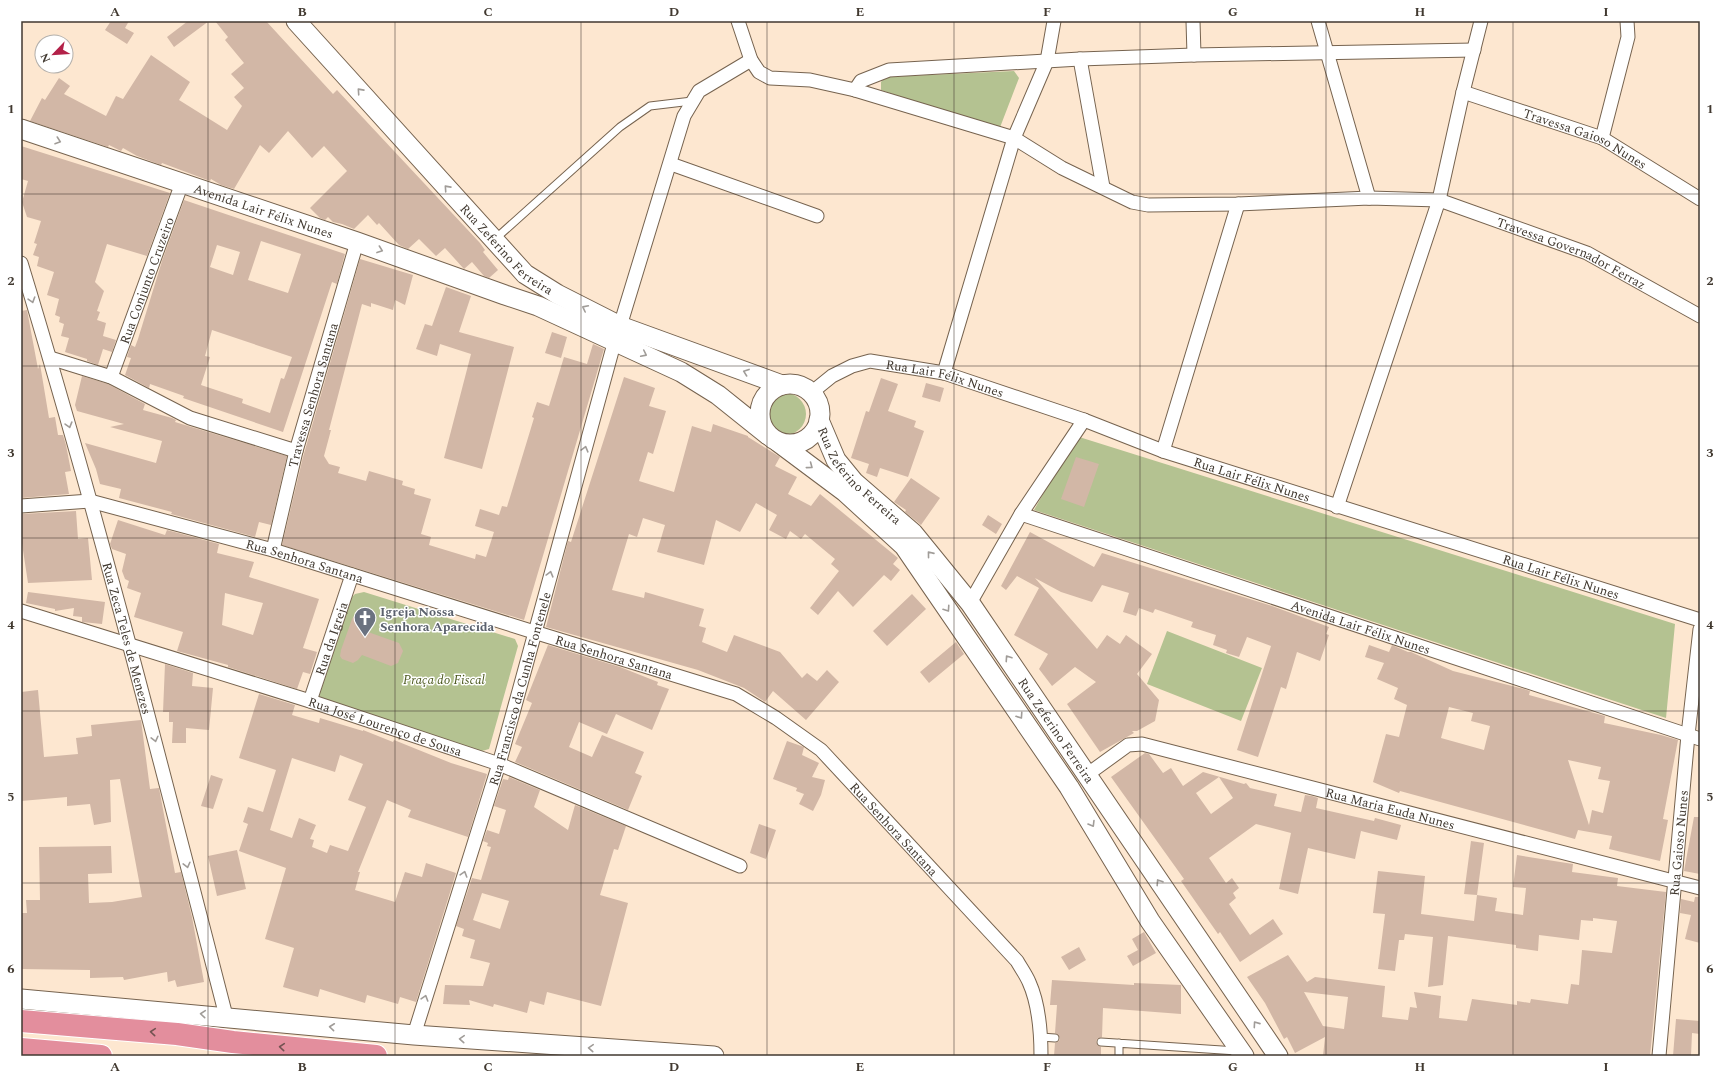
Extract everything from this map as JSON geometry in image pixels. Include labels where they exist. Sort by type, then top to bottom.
[{"type":"highway","points":[[21,1021],[177,1034],[233,1042],[376,1056]]},
{"type":"highway","points":[[21,1049],[101,1056]]},
{"type":"main road","name":"Rua Zeferino Ferreira","points":[[296,21],[525,274],[718,395],[845,492],[904,546],[1069,787],[1150,921],[1242,1054]]},
{"type":"main road","name":"Avenida Lair Félix Nunes","points":[[21,129],[357,242],[505,295]]},
{"type":"main road","points":[[505,295],[515,290],[521,284],[525,274]]},
{"type":"main road","name":"Rua Zeferino Ferreira","points":[[505,295],[617,333],[782,385]]},
{"type":"main road","points":[[794,384],[803,387],[811,393],[817,401],[820,411],[819,420],[811,436],[804,441],[796,444],[773,438],[762,426],[760,416],[761,406],[765,396],[773,389],[782,385],[794,384]]},
{"type":"main road","name":"Rua Zeferino Ferreira","points":[[819,420],[836,460],[854,482],[913,533],[970,603],[1088,774],[1173,904],[1278,1056]]},
{"type":"main road","points":[[1150,921],[1173,904]]},
{"type":"main road","points":[[21,998],[226,1016],[414,1035],[714,1056]]},
{"type":"street","points":[[738,21],[751,60]]},
{"type":"street","points":[[944,373],[1014,138],[1047,61],[1054,21]]},
{"type":"street","points":[[1193,21],[1194,55]]},
{"type":"street","points":[[1318,21],[1369,198]]},
{"type":"street","points":[[1337,507],[1439,200],[1462,92],[1481,21]]},
{"type":"street","points":[[1602,138],[1628,38],[1627,21]]},
{"type":"street","points":[[856,90],[861,81],[889,70],[1080,59],[1194,55],[1474,50]]},
{"type":"street","points":[[1080,59],[1103,187]]},
{"type":"street","name":"Travessa Governador Ferraz","points":[[751,60],[758,72],[770,78],[810,80],[856,90],[1014,138],[1062,168],[1132,202],[1148,205],[1238,204],[1369,198],[1439,200],[1587,253],[1700,316]]},
{"type":"street","name":"Rua Francisco da Cunha Fontenele","points":[[414,1035],[499,764],[617,333],[671,164],[684,116],[699,91],[751,60]]},
{"type":"street","name":"Travessa Gaioso Nunes","points":[[1462,92],[1602,138],[1700,199]]},
{"type":"street","points":[[671,164],[817,216]]},
{"type":"street","name":"Rua Conjunto Cruzeiro","points":[[111,377],[182,183]]},
{"type":"street","points":[[1163,451],[1238,204]]},
{"type":"street","name":"Travessa Senhora Santana","points":[[273,550],[296,451],[357,242]]},
{"type":"street","name":"Rua Zeca Teles de Menezes","points":[[21,263],[50,358],[131,647],[226,1016]]},
{"type":"street","points":[[50,358],[111,377],[190,418],[296,451]]},
{"type":"street","name":"Rua Lair Félix Nunes","points":[[811,393],[832,376],[852,366],[870,361],[944,373],[1084,420],[1163,451],[1700,620]]},
{"type":"street","points":[[970,603],[1022,514],[1084,420]]},
{"type":"street","name":"Rua Senhora Santana","points":[[21,506],[90,501],[273,550],[736,694],[776,718],[820,750],[1017,961],[1029,982],[1034,998],[1041,1037],[1041,1056]]},
{"type":"street","name":"Avenida Lair Félix Nunes","points":[[1022,514],[1694,737]]},
{"type":"street","name":"Rua da Igreja","points":[[310,701],[352,575]]},
{"type":"street","name":"Rua José Lourenço de Sousa","points":[[21,611],[131,647],[310,701],[499,764],[740,866]]},
{"type":"street","name":"Rua Gaioso Nunes","points":[[1659,1056],[1675,882],[1694,737],[1700,629]]},
{"type":"street","name":"Rua Maria Euda Nunes","points":[[1088,774],[1128,745],[1142,744],[1700,888]]},
{"type":"lane","points":[[494,240],[620,126],[650,106],[692,101]]},
{"type":"lane","points":[[1041,1037],[1055,1038]]},
{"type":"lane","points":[[1101,1042],[1242,1054]]},
{"type":"lane","points":[[1119,1043],[1119,1056]]},
{"type":"green space","points":[[1014,71],[1019,78],[999,130],[881,90],[881,82],[885,77]]},
{"type":"green space","points":[[785,393],[800,399],[806,414],[800,429],[785,435],[770,429],[764,414],[770,399]]},
{"type":"green space","points":[[1076,436],[1675,624],[1666,718],[1034,510]]},
{"type":"green space","name":"Praça do Fiscal","points":[[364,592],[515,639],[518,646],[489,749],[482,751],[471,751],[318,698],[349,600],[355,594]]},
{"type":"green space","points":[[1167,631],[1262,668],[1241,721],[1147,684]]},
{"type":"building","points":[[111,21],[129,21],[125,28],[134,33],[127,44],[105,30]]},
{"type":"building","points":[[188,21],[209,21],[174,47],[167,37]]},
{"type":"building","points":[[215,21],[266,21],[333,94],[337,90],[480,243],[485,250],[483,252],[498,270],[489,278],[484,276],[472,262],[464,269],[445,248],[436,256],[419,239],[408,249],[399,245],[379,223],[377,225],[368,215],[354,229],[333,222],[328,217],[325,220],[320,218],[310,208],[347,171],[324,146],[312,158],[288,131],[269,153],[260,145],[234,189],[221,185],[211,179],[210,181],[162,163],[161,165],[137,156],[123,148],[121,151],[109,145],[108,147],[30,121],[42,98],[45,100],[59,78],[70,86],[64,94],[106,116],[116,96],[123,99],[151,55],[190,82],[179,100],[227,130],[242,106],[234,97],[244,88],[231,74],[244,63],[225,40],[228,37]]},
{"type":"building","points":[[21,146],[170,193],[147,256],[107,244],[95,282],[104,291],[97,311],[100,312],[97,320],[106,323],[103,336],[116,340],[112,352],[103,349],[98,365],[87,361],[87,359],[65,352],[69,338],[61,336],[64,324],[59,322],[60,317],[55,315],[59,299],[47,295],[54,272],[37,266],[39,257],[33,255],[37,244],[34,243],[41,221],[27,217],[22,202],[28,181],[21,179]]},
{"type":"building","points":[[184,200],[345,254],[337,284],[332,282],[283,432],[183,398],[184,396],[150,384],[149,388],[125,375],[131,358],[127,357],[131,345],[135,347],[138,339],[162,261]],"holes":[[[261,241],[301,254],[288,293],[248,280]],[[217,245],[240,252],[233,275],[210,267]],[[212,330],[292,357],[284,379],[281,378],[270,413],[242,403],[243,399],[201,385],[210,357],[205,356]]]},
{"type":"building","points":[[360,259],[413,275],[405,305],[395,300],[393,310],[371,303],[371,307],[362,304],[329,430],[331,430],[324,456],[329,464],[340,467],[338,473],[366,481],[369,471],[403,481],[402,485],[415,489],[414,494],[431,499],[421,534],[431,537],[429,545],[475,559],[476,554],[486,557],[494,532],[475,526],[480,509],[499,515],[502,506],[507,507],[534,418],[532,417],[537,402],[549,406],[564,357],[587,364],[593,344],[604,349],[524,620],[282,545],[303,457]]},
{"type":"building","points":[[446,287],[471,296],[459,332],[514,347],[482,469],[444,458],[471,354],[440,344],[437,356],[416,349],[425,324],[432,326]]},
{"type":"building","points":[[27,310],[38,369],[40,364],[49,418],[55,417],[58,435],[63,435],[66,445],[71,471],[65,472],[69,494],[21,498],[21,311]]},
{"type":"building","points":[[552,332],[567,337],[561,358],[545,353]]},
{"type":"building","points":[[82,376],[108,384],[145,404],[143,410],[172,418],[176,420],[175,422],[287,456],[271,525],[259,522],[255,537],[119,498],[121,489],[100,484],[96,469],[85,443],[156,463],[162,441],[110,427],[124,424],[77,411],[75,405]]},
{"type":"building","points":[[624,377],[655,388],[649,406],[666,411],[653,454],[648,452],[639,481],[674,492],[692,426],[711,432],[713,424],[748,436],[780,457],[775,466],[797,477],[788,494],[811,506],[820,494],[898,558],[893,564],[900,570],[891,581],[884,575],[853,607],[838,591],[818,615],[810,608],[839,571],[831,564],[835,559],[805,534],[801,539],[790,531],[786,539],[769,530],[777,515],[756,503],[740,532],[716,520],[704,565],[657,552],[665,525],[643,518],[637,537],[629,534],[612,590],[644,598],[645,592],[704,609],[699,626],[706,628],[702,642],[727,652],[734,635],[780,652],[802,678],[807,673],[817,681],[827,670],[839,682],[806,720],[773,691],[765,702],[744,688],[698,670],[546,627],[568,541],[571,542]]},
{"type":"building","points":[[881,378],[898,384],[888,411],[916,421],[914,427],[924,431],[908,477],[880,468],[877,477],[866,473],[869,464],[851,458],[866,411],[869,412]]},
{"type":"building","points":[[926,383],[944,388],[940,402],[922,397]]},
{"type":"building","points":[[1076,457],[1099,464],[1084,507],[1061,499]]},
{"type":"building","points":[[911,478],[940,498],[921,525],[905,512],[906,510],[894,502]]},
{"type":"building","points":[[76,511],[78,539],[88,538],[92,580],[28,583],[21,537],[21,514]]},
{"type":"building","points":[[988,515],[1002,524],[996,534],[982,525]]},
{"type":"building","points":[[118,520],[165,535],[167,530],[219,544],[217,553],[254,562],[249,577],[319,599],[303,648],[317,652],[310,674],[303,672],[297,689],[228,667],[228,665],[177,651],[183,632],[134,617],[141,593],[127,588],[129,581],[125,579],[122,571],[126,554],[112,549],[110,544]],"holes":[[[225,593],[263,603],[253,635],[222,625]]]},
{"type":"building","points":[[1030,532],[1094,567],[1102,553],[1269,605],[1329,627],[1326,634],[1329,635],[1320,661],[1297,652],[1286,689],[1281,687],[1258,757],[1237,750],[1271,646],[1247,637],[1239,657],[1226,653],[1227,650],[1213,645],[1216,635],[1191,627],[1193,622],[1155,609],[1153,613],[1139,608],[1136,616],[1123,612],[1129,593],[1102,585],[1092,602],[1061,592],[1035,578],[1097,649],[1107,635],[1120,644],[1126,635],[1152,654],[1137,674],[1159,700],[1155,721],[1137,731],[1132,731],[1134,733],[1100,752],[1067,704],[1096,682],[1075,667],[1052,686],[1039,669],[1048,654],[1014,635],[1039,588],[1017,576],[1006,590],[1001,586]]},
{"type":"building","points":[[28,592],[105,602],[102,624],[82,622],[82,617],[73,616],[74,608],[55,611],[55,609],[26,603]]},
{"type":"building","points":[[912,594],[926,609],[887,646],[873,631]]},
{"type":"building","name":"Igreja Nossa Senhora Aparecida","points":[[360,614],[369,619],[371,623],[368,632],[399,643],[403,651],[398,663],[391,666],[362,655],[353,663],[342,659],[340,656],[341,650],[352,619],[355,615]]},
{"type":"building","points":[[956,642],[964,654],[929,683],[920,672]]},
{"type":"building","points":[[548,645],[620,667],[658,682],[657,685],[669,689],[652,730],[616,714],[607,734],[579,722],[569,747],[592,757],[602,735],[644,752],[635,773],[642,776],[628,810],[515,762],[522,747],[515,744],[532,703],[526,700]]},
{"type":"building","points":[[1369,645],[1389,652],[1392,645],[1453,671],[1524,689],[1530,691],[1529,695],[1605,716],[1604,723],[1678,740],[1663,819],[1668,820],[1660,861],[1609,849],[1612,836],[1578,830],[1575,839],[1400,791],[1399,793],[1373,782],[1386,734],[1399,737],[1407,705],[1394,699],[1398,688],[1377,679],[1384,663],[1365,657]],"holes":[[[1449,707],[1473,713],[1471,721],[1490,726],[1484,750],[1441,738]],[[1568,760],[1601,767],[1598,779],[1610,781],[1603,813],[1592,810],[1589,825]]]},
{"type":"building","points":[[165,664],[193,673],[192,686],[213,688],[209,730],[186,728],[186,743],[172,743],[173,722],[169,722],[169,712],[163,712]]},
{"type":"building","points":[[38,690],[44,757],[78,754],[76,738],[92,736],[91,725],[141,720],[150,789],[159,788],[175,873],[181,872],[192,917],[204,982],[177,987],[175,980],[168,982],[167,972],[124,980],[123,977],[90,978],[90,970],[21,969],[21,913],[27,913],[26,900],[40,900],[39,847],[111,846],[112,873],[88,874],[89,903],[112,902],[142,897],[120,779],[110,780],[111,822],[94,825],[90,804],[67,806],[67,797],[21,801],[21,692]]},
{"type":"building","points":[[259,694],[295,705],[292,715],[319,723],[320,718],[363,730],[393,742],[394,740],[451,763],[487,774],[468,837],[408,817],[411,810],[387,800],[358,872],[360,872],[355,890],[395,902],[405,872],[422,877],[426,863],[456,873],[416,1002],[400,997],[398,1004],[367,995],[365,1003],[320,989],[318,997],[283,987],[294,948],[265,939],[286,868],[239,851],[248,824],[243,822],[248,807],[263,812],[276,770],[239,758]],"holes":[[[340,755],[363,764],[348,800],[366,807],[348,851],[330,845],[327,853],[312,847],[314,840],[310,839],[316,825],[299,818],[292,838],[270,830],[292,758],[335,772]]]},
{"type":"building","points":[[787,741],[804,747],[802,755],[819,763],[812,777],[825,780],[821,795],[813,811],[799,804],[804,794],[796,791],[797,788],[773,779]]},
{"type":"building","points":[[1145,753],[1149,754],[1163,773],[1171,768],[1183,786],[1203,772],[1244,784],[1246,783],[1250,788],[1277,794],[1274,806],[1301,812],[1305,795],[1312,796],[1318,798],[1316,808],[1374,821],[1375,818],[1401,825],[1397,840],[1361,831],[1355,859],[1308,848],[1298,894],[1279,889],[1291,833],[1256,824],[1209,858],[1226,883],[1232,878],[1239,888],[1233,893],[1236,898],[1229,904],[1250,935],[1273,919],[1283,934],[1240,962],[1220,932],[1218,934],[1181,881],[1184,879],[1111,777]],"holes":[[[1219,777],[1233,798],[1211,814],[1196,793]]]},
{"type":"building","points":[[211,775],[223,779],[213,809],[201,806]]},
{"type":"building","points":[[509,777],[540,790],[534,807],[568,830],[575,805],[626,826],[618,850],[614,849],[600,895],[628,903],[601,1006],[547,992],[544,1005],[530,1001],[527,1013],[494,1004],[493,1007],[469,1000],[470,1005],[443,1004],[445,985],[483,986],[490,963],[470,958],[475,940],[462,936],[464,929],[456,926],[472,878],[481,880],[491,847],[487,846],[488,843],[483,841],[487,830],[499,834],[506,810],[494,806],[503,779],[508,780]],"holes":[[[482,893],[509,901],[500,929],[473,920]]]},
{"type":"building","points":[[1694,817],[1700,817],[1700,874],[1684,871]]},
{"type":"building","points":[[759,824],[776,830],[766,859],[750,853]]},
{"type":"building","points":[[1471,841],[1484,843],[1477,895],[1464,894]]},
{"type":"building","points":[[237,850],[246,889],[217,896],[208,856]]},
{"type":"building","points":[[1517,855],[1573,864],[1572,872],[1618,878],[1617,886],[1666,892],[1650,1056],[1323,1056],[1325,1037],[1295,1053],[1287,1037],[1284,1039],[1265,1003],[1247,977],[1288,955],[1307,982],[1315,977],[1385,986],[1382,1017],[1408,1020],[1410,1007],[1417,1008],[1414,992],[1441,996],[1439,1018],[1467,1021],[1472,999],[1517,1005],[1517,1001],[1530,1003],[1531,999],[1568,1004],[1571,984],[1579,985],[1582,950],[1612,953],[1617,921],[1593,918],[1593,921],[1581,920],[1579,940],[1539,935],[1538,951],[1516,948],[1516,945],[1448,936],[1443,985],[1428,987],[1433,937],[1405,934],[1404,940],[1399,940],[1395,971],[1378,969],[1385,914],[1373,913],[1378,871],[1425,876],[1421,914],[1474,921],[1477,895],[1497,898],[1495,911],[1523,915],[1526,888],[1513,887]],"holes":[[[1304,992],[1348,997],[1344,1029],[1323,1026]]]},
{"type":"building","points":[[1695,897],[1700,897],[1700,943],[1685,939],[1691,915],[1680,913],[1681,899],[1694,902]]},
{"type":"building","points":[[1144,932],[1156,953],[1133,966],[1127,956],[1138,950],[1132,939]]},
{"type":"building","points":[[1079,947],[1086,960],[1069,970],[1061,957]]},
{"type":"building","points":[[1052,980],[1134,985],[1134,983],[1181,985],[1181,1014],[1103,1008],[1102,1037],[1097,1039],[1096,1042],[1101,1047],[1101,1056],[1054,1056],[1055,1043],[1059,1041],[1060,1038],[1055,1033],[1057,1005],[1050,1005]]},
{"type":"building","points":[[1676,1019],[1700,1021],[1700,1034],[1692,1033],[1691,1056],[1673,1056]]},
{"type":"place","name":"Igreja Nossa Senhora Aparecida","points":[[365,638]]}]
